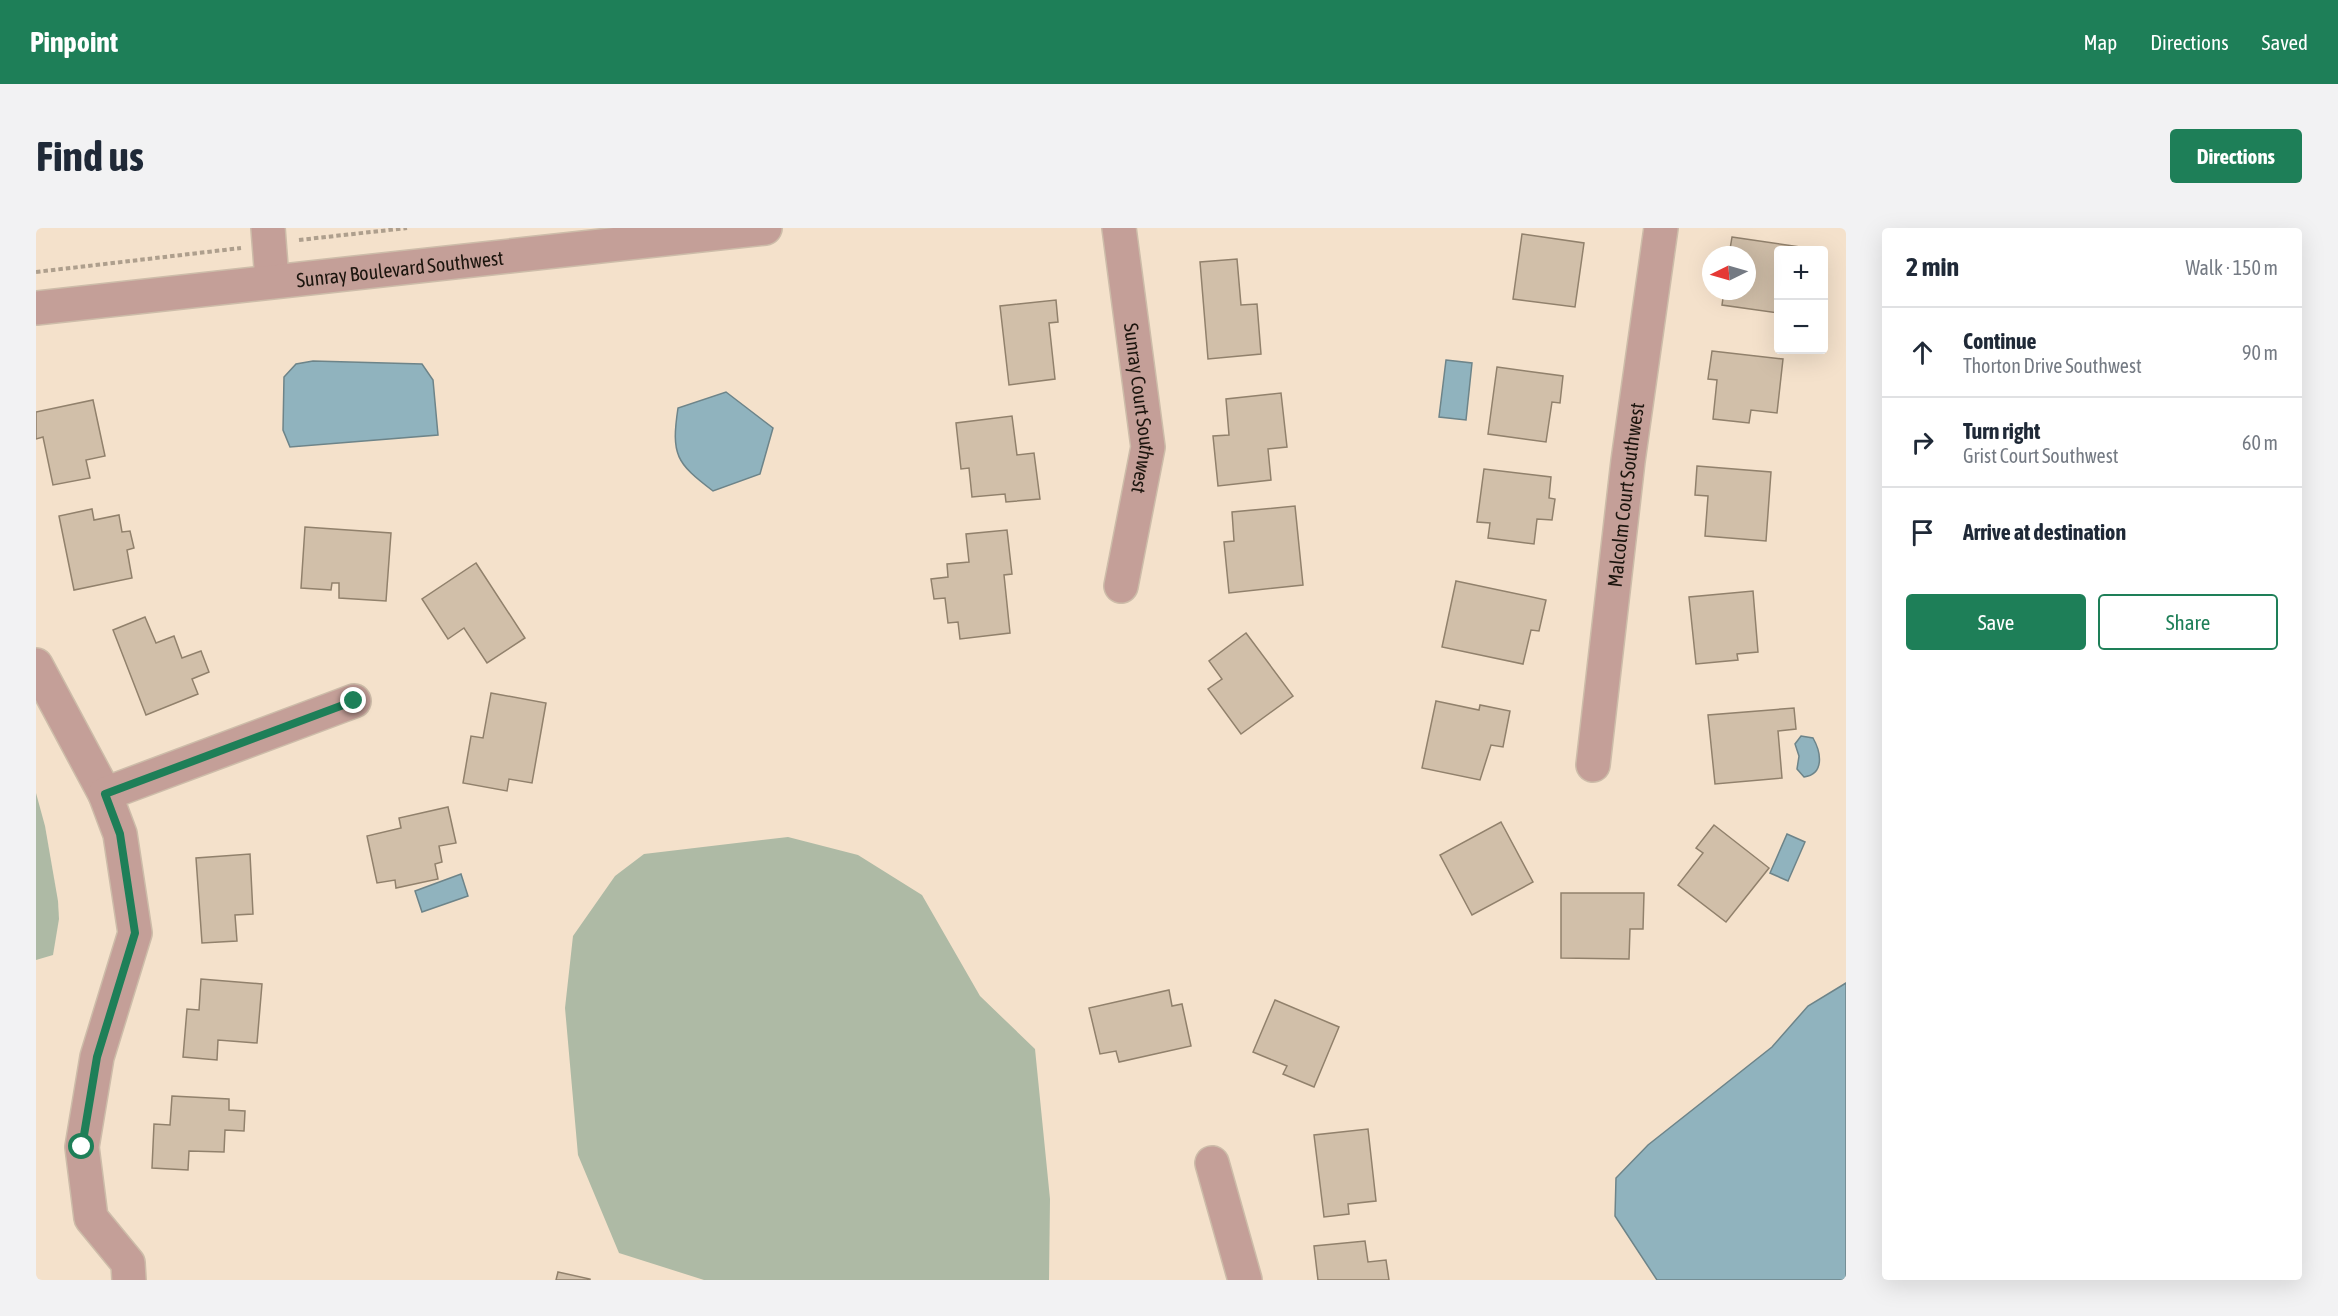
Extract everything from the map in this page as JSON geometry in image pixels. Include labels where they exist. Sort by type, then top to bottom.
[{"type":"street","name":"Sunray Boulevard Southwest","points":[[36,308],[272,280],[765,228]]},
{"type":"street","name":"Sunray Court Southwest","points":[[1119,228],[1149,447],[1121,585]]},
{"type":"street","name":"Malcolm Court Southwest","points":[[1593,765],[1628,461],[1661,228]]},
{"type":"street","points":[[268,236],[272,280]]},
{"type":"street","points":[[36,665],[105,794],[120,834],[135,933],[97,1057],[82,1147],[91,1218],[129,1271]]},
{"type":"street","points":[[105,794],[354,701]]},
{"type":"street","points":[[1212,1163],[1245,1280]]},
{"type":"path","points":[[36,272],[268,236],[407,228]]},
{"type":"green space","points":[[36,793],[45,826],[59,919],[53,955],[36,960]]},
{"type":"green space","points":[[788,837],[858,855],[922,895],[980,996],[1035,1049],[1050,1199],[1049,1280],[704,1280],[619,1253],[578,1155],[565,1008],[573,936],[615,876],[644,854]]},
{"type":"water","points":[[1446,360],[1472,363],[1466,420],[1439,417]]},
{"type":"water","points":[[313,361],[422,364],[433,380],[438,435],[290,447],[283,430],[284,377],[296,364]]},
{"type":"water","points":[[726,392],[773,428],[760,474],[713,491],[691,473],[679,457],[675,437],[678,408]]},
{"type":"water","points":[[1801,736],[1813,738],[1819,756],[1815,772],[1804,777],[1797,769],[1799,756],[1795,744]]},
{"type":"water","points":[[1787,834],[1805,842],[1788,881],[1770,873]]},
{"type":"water","points":[[461,874],[468,896],[422,912],[415,891]]},
{"type":"water","points":[[1846,983],[1846,1280],[1657,1280],[1615,1216],[1616,1178],[1648,1145],[1772,1047],[1808,1006]]},
{"type":"building","points":[[1522,234],[1584,243],[1575,307],[1513,299]]},
{"type":"building","points":[[1732,237],[1794,246],[1774,246],[1774,312],[1722,305],[1723,300],[1756,300],[1756,246],[1730,246]]},
{"type":"building","points":[[1237,259],[1241,305],[1257,304],[1261,354],[1208,359],[1200,262]]},
{"type":"building","points":[[1056,300],[1058,322],[1049,323],[1055,379],[1009,385],[1000,306]]},
{"type":"building","points":[[1712,351],[1783,359],[1777,413],[1751,410],[1749,423],[1713,419],[1717,380],[1708,379]]},
{"type":"building","points":[[1497,367],[1563,376],[1560,403],[1552,402],[1546,442],[1488,434]]},
{"type":"building","points":[[1281,393],[1287,447],[1268,449],[1271,480],[1218,486],[1213,436],[1229,435],[1226,399]]},
{"type":"building","points":[[93,400],[105,456],[86,460],[90,478],[53,485],[43,437],[36,439],[36,412]]},
{"type":"building","points":[[1012,416],[1017,455],[1034,453],[1040,499],[1006,502],[1005,494],[972,497],[969,468],[961,469],[956,423]]},
{"type":"building","points":[[1697,466],[1771,472],[1766,541],[1705,536],[1708,496],[1695,495]]},
{"type":"building","points":[[1484,469],[1551,477],[1549,498],[1555,499],[1552,520],[1537,519],[1534,544],[1488,538],[1490,523],[1477,522]]},
{"type":"building","points":[[1295,506],[1303,585],[1229,593],[1224,542],[1234,541],[1232,512]]},
{"type":"building","points":[[92,509],[94,520],[119,515],[122,532],[130,531],[134,548],[127,550],[132,578],[74,590],[59,516]]},
{"type":"building","points":[[305,527],[391,533],[386,601],[339,598],[339,583],[332,583],[331,590],[301,588]]},
{"type":"building","points":[[1007,530],[1012,574],[1004,575],[1010,633],[960,639],[958,622],[948,623],[945,598],[934,599],[931,579],[948,577],[947,564],[969,562],[966,534]]},
{"type":"building","points":[[476,563],[525,638],[487,663],[464,628],[448,639],[422,599]]},
{"type":"building","points":[[1456,581],[1546,600],[1539,631],[1531,630],[1523,664],[1442,647]]},
{"type":"building","points":[[1753,591],[1758,652],[1737,654],[1738,660],[1696,664],[1689,597]]},
{"type":"building","points":[[145,617],[156,643],[174,636],[182,658],[201,651],[209,672],[192,679],[198,694],[146,715],[113,630]]},
{"type":"building","points":[[1246,633],[1293,696],[1241,734],[1208,689],[1222,679],[1209,661]]},
{"type":"building","points":[[491,693],[546,703],[532,783],[509,779],[507,791],[463,783],[471,736],[483,738]]},
{"type":"building","points":[[1436,701],[1479,710],[1480,705],[1510,711],[1503,747],[1491,745],[1480,780],[1422,768]]},
{"type":"building","points":[[1794,708],[1796,729],[1778,731],[1782,778],[1715,784],[1708,715]]},
{"type":"building","points":[[448,807],[456,843],[439,846],[442,862],[435,864],[438,879],[396,888],[395,880],[377,883],[367,836],[401,828],[399,818]]},
{"type":"building","points":[[1501,822],[1533,882],[1472,915],[1440,855]]},
{"type":"building","points":[[1714,825],[1769,868],[1726,922],[1678,885],[1703,853],[1696,848]]},
{"type":"building","points":[[250,854],[253,914],[235,915],[237,941],[202,943],[196,858]]},
{"type":"building","points":[[1561,893],[1644,893],[1643,929],[1630,929],[1629,959],[1561,958]]},
{"type":"building","points":[[201,979],[262,984],[257,1043],[218,1040],[217,1060],[183,1057],[187,1009],[199,1010]]},
{"type":"building","points":[[1169,990],[1172,1006],[1182,1004],[1191,1046],[1119,1062],[1116,1051],[1100,1054],[1089,1008]]},
{"type":"building","points":[[1275,1000],[1339,1027],[1314,1087],[1283,1074],[1287,1066],[1253,1052]]},
{"type":"building","points":[[172,1096],[229,1099],[229,1110],[245,1111],[244,1131],[225,1130],[224,1152],[189,1151],[188,1170],[152,1168],[154,1124],[170,1125]]},
{"type":"building","points":[[1368,1129],[1376,1201],[1348,1204],[1349,1214],[1324,1217],[1314,1135]]},
{"type":"building","points":[[1365,1241],[1368,1262],[1386,1260],[1389,1280],[1318,1280],[1314,1246]]},
{"type":"building","points":[[558,1272],[590,1279],[590,1280],[556,1280]]},
{"type":"route","points":[[82,1147],[97,1057],[135,933],[120,834],[105,794],[354,701]]}]
